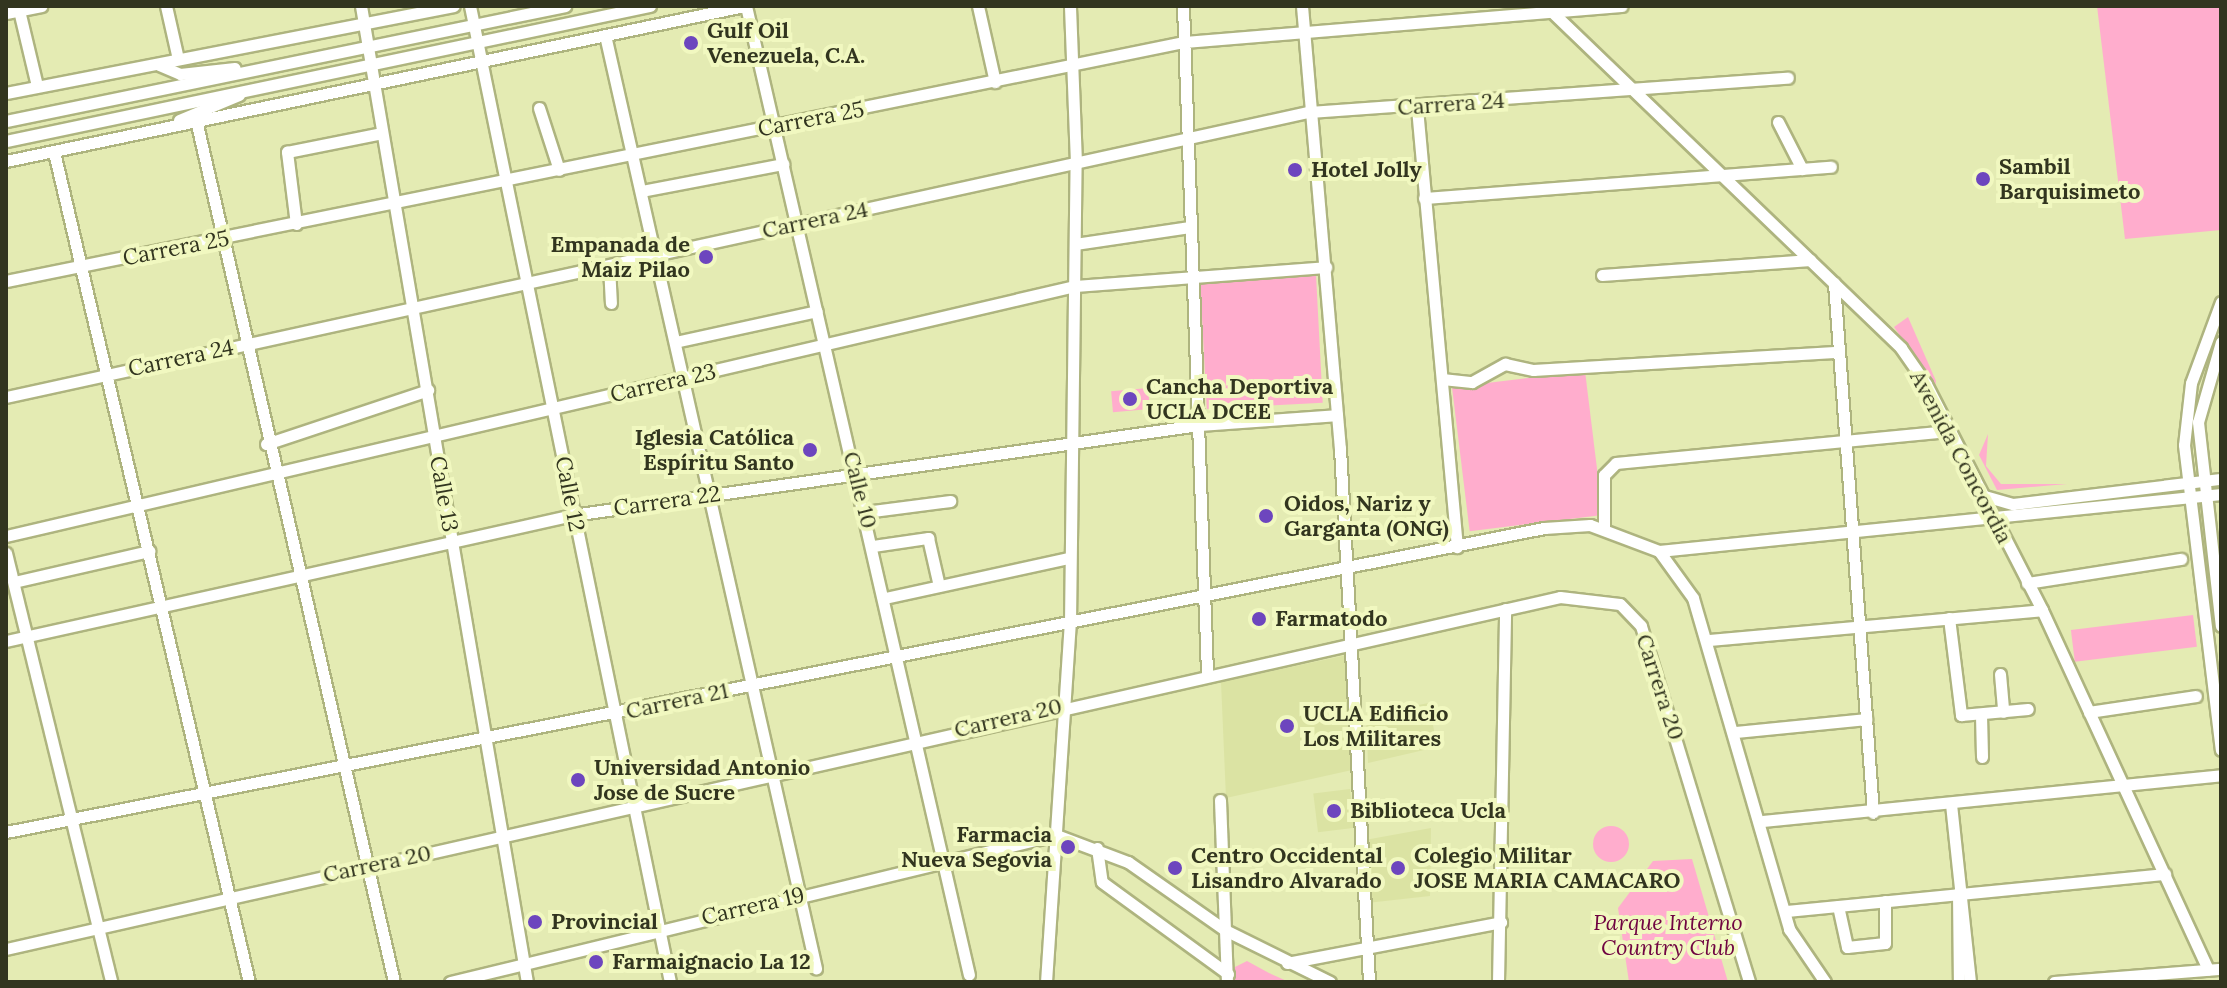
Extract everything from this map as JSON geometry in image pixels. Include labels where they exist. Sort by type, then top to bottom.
[{"type":"street","points":[[6,13],[41,6]]},
{"type":"street","points":[[166,6],[178,59]]},
{"type":"street","name":"Calle 13","points":[[361,6],[527,982]]},
{"type":"street","points":[[6,93],[454,6]]},
{"type":"street","name":"Calle 12","points":[[470,6],[505,181],[530,283],[573,515],[636,801],[670,982]]},
{"type":"street","points":[[6,121],[565,6]]},
{"type":"street","points":[[6,141],[650,6]]},
{"type":"street","points":[[6,161],[745,6]]},
{"type":"street","name":"Calle 10","points":[[745,6],[899,656],[941,861],[969,975]]},
{"type":"street","points":[[978,6],[995,82]]},
{"type":"street","points":[[1046,982],[1070,623],[1068,558],[1076,163],[1070,6]]},
{"type":"street","points":[[1183,6],[1190,273],[1207,673]]},
{"type":"street","points":[[1302,6],[1308,112],[1326,267],[1348,569],[1369,982]]},
{"type":"street","name":"Carrera 25","points":[[6,281],[1184,42],[1304,34],[1549,9],[1622,6]]},
{"type":"street","points":[[19,8],[37,86]]},
{"type":"street","name":"Avenida Concordia","points":[[1549,9],[1901,348],[1950,431],[1992,520],[2042,610],[2208,970]]},
{"type":"street","points":[[605,35],[802,895],[816,968]]},
{"type":"street","points":[[159,65],[180,74],[268,67]]},
{"type":"street","name":"Carrera 24","points":[[6,397],[1308,112],[1417,108],[1788,78]]},
{"type":"street","points":[[168,127],[244,91]]},
{"type":"street","points":[[539,108],[559,170]]},
{"type":"street","points":[[1417,108],[1457,547]]},
{"type":"street","points":[[196,120],[272,471],[394,982]]},
{"type":"street","points":[[1778,122],[1802,169]]},
{"type":"street","points":[[296,224],[287,152],[382,133]]},
{"type":"street","points":[[54,152],[249,982]]},
{"type":"street","points":[[641,191],[783,164]]},
{"type":"street","points":[[1424,198],[1716,173],[1831,167]]},
{"type":"street","points":[[1075,244],[1190,227]]},
{"type":"street","points":[[1602,275],[1810,260]]},
{"type":"street","points":[[609,266],[611,303]]},
{"type":"street","name":"Carrera 23","points":[[6,536],[272,471],[684,379],[1074,286],[1190,273],[1326,267]]},
{"type":"street","points":[[1834,283],[1873,813]]},
{"type":"street","points":[[2221,302],[2205,346],[2184,423],[2187,484],[2221,750]]},
{"type":"street","points":[[675,342],[817,311]]},
{"type":"street","points":[[2205,346],[2219,347],[2198,422],[2201,482],[2221,626]]},
{"type":"street","points":[[1442,379],[1472,382],[1505,364],[1533,370],[1838,352]]},
{"type":"street","points":[[266,444],[428,390]]},
{"type":"street","name":"Carrera 22","points":[[6,641],[452,538],[573,515],[1198,425],[1337,415]]},
{"type":"street","points":[[1950,431],[1844,444],[1616,463],[1604,475],[1604,528],[1659,551],[1852,536],[2221,494]]},
{"type":"street","points":[[1978,492],[2013,504],[2221,479]]},
{"type":"street","points":[[865,512],[950,501]]},
{"type":"street","points":[[1992,520],[2013,504]]},
{"type":"street","name":"Carrera 21","points":[[6,832],[617,714],[1544,528],[1604,528]]},
{"type":"street","points":[[873,546],[928,538],[939,586]]},
{"type":"street","points":[[14,582],[149,551]]},
{"type":"street","points":[[1659,551],[1693,598],[1709,640],[1763,821],[1798,950],[1825,982]]},
{"type":"street","points":[[6,553],[111,982]]},
{"type":"street","points":[[885,598],[1068,558]]},
{"type":"street","points":[[2027,583],[2181,559]]},
{"type":"street","name":"Carrera 20","points":[[6,949],[503,836],[636,801],[1207,673],[1505,609],[1594,598],[1620,604],[1641,626],[1749,982]]},
{"type":"street","points":[[1498,982],[1505,609]]},
{"type":"street","points":[[1709,640],[2042,610]]},
{"type":"street","points":[[1949,618],[1957,709],[1981,715],[2028,709]]},
{"type":"street","points":[[2000,674],[2003,712]]},
{"type":"street","points":[[2089,712],[2196,696]]},
{"type":"street","points":[[1981,715],[1982,757]]},
{"type":"street","points":[[1736,732],[1866,719]]},
{"type":"street","points":[[1763,821],[1873,813],[2221,775]]},
{"type":"street","points":[[1220,800],[1227,978]]},
{"type":"street","points":[[1951,804],[1958,893],[1970,982]]},
{"type":"street","points":[[1056,835],[1097,848],[1225,930],[1330,982]]},
{"type":"street","name":"Carrera 19","points":[[450,982],[661,928],[1056,835]]},
{"type":"street","points":[[1097,848],[1102,882],[1227,978]]},
{"type":"street","points":[[1787,911],[2165,874]]},
{"type":"street","points":[[1958,893],[1959,982]]},
{"type":"street","points":[[1838,906],[1847,947],[1885,943],[1885,901]]},
{"type":"street","points":[[1287,963],[1501,922]]},
{"type":"street","points":[[2054,982],[2221,969]]},
{"type":"shaded area","name":"UCLA Edificio Los Militares","points":[[1347,655],[1352,770],[1226,798],[1221,682]]},
{"type":"shaded area","points":[[1429,703],[1437,747],[1368,763],[1366,715]]},
{"type":"shaded area","name":"Biblioteca Ucla","points":[[1350,789],[1355,828],[1318,832],[1313,794]]},
{"type":"shaded area","name":"Colegio Militar JOSE MARIA CAMACARO","points":[[1431,828],[1430,896],[1367,903],[1365,840]]},
{"type":"green space","points":[[2097,6],[2221,6],[2221,230],[2125,239]]},
{"type":"green space","points":[[1316,275],[1323,403],[1207,409],[1200,281]]},
{"type":"green space","points":[[1908,317],[1936,381],[1935,387],[1894,327]]},
{"type":"green space","points":[[1585,371],[1603,515],[1470,531],[1452,387]]},
{"type":"green space","name":"Cancha Deportiva UCLA DCEE","points":[[1148,388],[1150,409],[1113,412],[1111,391]]},
{"type":"green space","points":[[1988,434],[1986,466],[2001,484],[2067,484],[1997,490],[1979,455]]},
{"type":"green space","points":[[2193,615],[2197,647],[2075,662],[2071,630]]},
{"type":"green space","points":[[1611,826],[1623,832],[1629,844],[1623,856],[1611,862],[1599,856],[1593,844],[1599,832]]},
{"type":"green space","name":"Parque Interno Country Club","points":[[1692,859],[1728,982],[1629,982],[1618,908],[1653,861]]},
{"type":"green space","points":[[1247,961],[1289,982],[1234,982],[1235,967]]},
{"type":"place","name":"Gulf Oil Venezuela, C.A.","points":[[691,43]]},
{"type":"place","name":"Hotel Jolly","points":[[1295,170]]},
{"type":"place","name":"Sambil Barquisimeto","points":[[1983,179]]},
{"type":"place","name":"Empanada de Maiz Pilao","points":[[706,257]]},
{"type":"place","name":"Cancha Deportiva UCLA DCEE","points":[[1130,399]]},
{"type":"place","name":"Iglesia Católica Espíritu Santo","points":[[810,450]]},
{"type":"place","name":"Oidos, Nariz y Garganta (ONG)","points":[[1266,516]]},
{"type":"place","name":"Farmatodo","points":[[1259,619]]},
{"type":"place","name":"UCLA Edificio Los Militares","points":[[1287,726]]},
{"type":"place","name":"Universidad Antonio Jose de Sucre","points":[[578,780]]},
{"type":"place","name":"Biblioteca Ucla","points":[[1334,811]]},
{"type":"place","name":"Farmacia Nueva Segovia","points":[[1068,847]]},
{"type":"place","name":"Centro Occidental Lisandro Alvarado","points":[[1175,868]]},
{"type":"place","name":"Colegio Militar JOSE MARIA CAMACARO","points":[[1398,868]]},
{"type":"place","name":"Provincial","points":[[535,922]]},
{"type":"place","name":"Farmaignacio La 12","points":[[596,962]]}]
